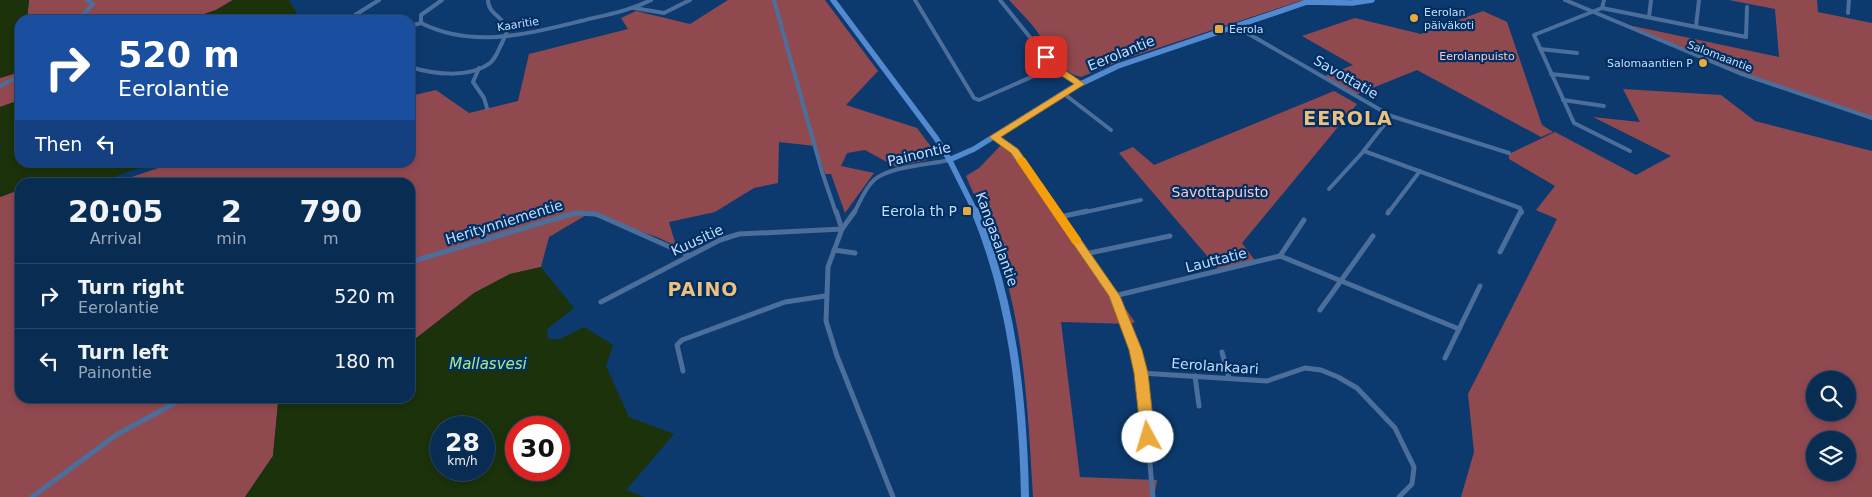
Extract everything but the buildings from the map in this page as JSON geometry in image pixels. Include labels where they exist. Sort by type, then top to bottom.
[{"type":"main road","name":"Kangasalantie","points":[[833,0],[932,132],[950,160],[970,198],[984,231],[1007,307],[1022,393],[1025,497]]},
{"type":"main road","name":"Eerolantie","points":[[994,137],[1080,84],[1130,61],[1307,2],[1352,3],[1372,0]]},
{"type":"main road","name":"Painontie","points":[[950,160],[963,156],[994,137]]},
{"type":"street","points":[[83,15],[93,4],[87,0]]},
{"type":"street","points":[[355,15],[379,0]]},
{"type":"street","points":[[415,25],[421,23],[421,15],[425,10],[442,0]]},
{"type":"street","points":[[415,68],[437,74],[461,72],[479,68],[497,55],[507,27],[504,22],[494,16],[488,6],[488,0]]},
{"type":"street","name":"Kaaritie","points":[[421,23],[462,37],[505,37],[634,8],[651,0]]},
{"type":"street","points":[[634,8],[664,13],[690,0]]},
{"type":"street","points":[[774,0],[822,172],[842,229],[828,267],[825,296],[826,321],[893,497]]},
{"type":"street","points":[[915,0],[974,98],[979,100],[1054,67]]},
{"type":"street","points":[[1000,0],[1054,67],[1080,84]]},
{"type":"street","name":"Salomaantie","points":[[1565,0],[1738,73],[1872,118]]},
{"type":"street","points":[[1602,8],[1604,0]]},
{"type":"street","points":[[1649,17],[1651,0]]},
{"type":"street","points":[[1696,26],[1698,0]]},
{"type":"street","points":[[1848,0],[1848,14]]},
{"type":"street","points":[[1630,152],[1574,124],[1534,34],[1602,8],[1746,37],[1746,7]]},
{"type":"street","name":"Savottatie","points":[[1235,26],[1391,116],[1509,153]]},
{"type":"street","points":[[1540,49],[1577,53]]},
{"type":"street","points":[[479,68],[473,82],[484,98],[487,108]]},
{"type":"street","points":[[1551,74],[1588,78]]},
{"type":"street","points":[[0,86],[15,78]]},
{"type":"street","points":[[1063,94],[1111,130]]},
{"type":"street","points":[[1563,100],[1604,106]]},
{"type":"street","points":[[1329,189],[1364,151],[1391,116]]},
{"type":"street","points":[[994,137],[1014,151],[1114,296],[1135,350],[1141,373],[1153,497]]},
{"type":"street","points":[[1364,151],[1520,208],[1522,213],[1500,252]]},
{"type":"street","name":"Painontie","points":[[842,229],[852,219],[860,201],[875,178],[897,171],[950,160]]},
{"type":"street","points":[[1388,213],[1420,171]]},
{"type":"street","points":[[1060,217],[1141,200]]},
{"type":"street","name":"Heritynniementie","points":[[415,261],[575,213],[596,214],[688,255]]},
{"type":"street","points":[[1304,220],[1280,256],[1459,330]]},
{"type":"street","name":"Kuusitie","points":[[601,302],[688,255],[738,234],[842,229]]},
{"type":"street","points":[[1085,254],[1170,236]]},
{"type":"street","points":[[1320,310],[1373,236]]},
{"type":"street","points":[[834,250],[855,253]]},
{"type":"street","name":"Lauttatie","points":[[1114,296],[1280,256]]},
{"type":"street","points":[[1445,358],[1480,286]]},
{"type":"street","points":[[683,371],[678,345],[682,340],[785,302],[825,296]]},
{"type":"street","points":[[1222,352],[1229,378]]},
{"type":"street","name":"Eerolankaari","points":[[1141,373],[1267,381],[1305,368],[1321,370],[1357,388],[1396,428],[1414,467],[1412,484],[1399,497]]},
{"type":"street","points":[[1194,376],[1199,406]]},
{"type":"street","points":[[32,497],[116,436],[175,403]]},
{"type":"green space","points":[[29,0],[233,0],[216,10],[202,15],[28,15]]},
{"type":"green space","points":[[728,0],[825,0],[878,71],[846,105],[917,128],[935,152],[927,160],[896,167],[865,150],[847,153],[841,166],[874,173],[845,213],[831,174],[825,174],[815,146],[779,142],[778,183],[754,188],[715,212],[669,222],[676,246],[657,237],[588,214],[549,237],[541,267],[510,274],[474,293],[415,339],[415,178],[129,178],[161,167],[415,167],[415,95],[436,90],[469,113],[518,101],[529,54],[628,29],[621,18],[636,11],[690,24]]},
{"type":"green space","points":[[1009,0],[1312,0],[1300,1],[1125,59],[1081,77],[1066,70],[1054,58],[1033,26]]},
{"type":"green space","points":[[1729,0],[1817,0],[1818,12],[1872,23],[1872,118],[1746,75],[1614,22],[1779,57],[1775,9]]},
{"type":"green space","name":"Eerolanpuisto","points":[[1483,11],[1507,22],[1542,125],[1553,132],[1541,137],[1417,70],[1355,95],[1325,76],[1353,65],[1302,36],[1355,18],[1421,34]]},
{"type":"green space","points":[[15,73],[15,102],[0,107],[0,78]]},
{"type":"green space","points":[[1623,89],[1721,95],[1755,121],[1872,151],[1872,497],[1461,497],[1474,452],[1468,394],[1557,219],[1536,210],[1555,186],[1509,159],[1509,154],[1555,132],[1636,175],[1671,156],[1593,117],[1640,122]]},
{"type":"green space","name":"Savottapuisto","points":[[1334,91],[1357,104],[1242,243],[1256,262],[1220,271],[1119,153],[1133,147],[1154,165]]},
{"type":"green space","points":[[1004,142],[1014,151],[1135,322],[1131,324],[1061,322],[1080,477],[1157,480],[1154,497],[1033,497],[1024,372],[1014,310],[997,249],[966,176],[979,168]]},
{"type":"green space","points":[[15,191],[15,403],[278,403],[273,456],[245,497],[0,497],[0,197]]},
{"type":"water","points":[[0,0],[29,0],[28,15],[15,15],[15,73],[0,78]]},
{"type":"water","points":[[233,0],[289,0],[297,15],[202,15],[216,10]]},
{"type":"water","points":[[15,102],[15,167],[142,167],[111,178],[15,178],[15,191],[0,197],[0,107]]},
{"type":"water","name":"Mallasvesi","points":[[541,267],[574,308],[547,329],[548,339],[560,339],[584,327],[613,345],[606,366],[629,417],[674,434],[626,490],[645,497],[245,497],[273,456],[278,403],[415,403],[415,339],[474,293],[510,274]]},
{"type":"slow traffic","points":[[1021,160],[1077,242]]},
{"type":"place","name":"Eerolan päiväkoti","points":[[1414,18]]},
{"type":"place","name":"Eerola","points":[[1219,29]]},
{"type":"place","name":"Salomaantien P","points":[[1703,63]]},
{"type":"place","name":"Eerola th P","points":[[967,211]]},
{"type":"district","name":"EEROLA","points":[[1348,118]]},
{"type":"district","name":"PAINO","points":[[703,289]]},
{"type":"route","points":[[1046,57],[1054,67],[1080,84],[994,137],[1004,142],[1014,151],[1114,296],[1135,350],[1141,373],[1148,437]]}]
